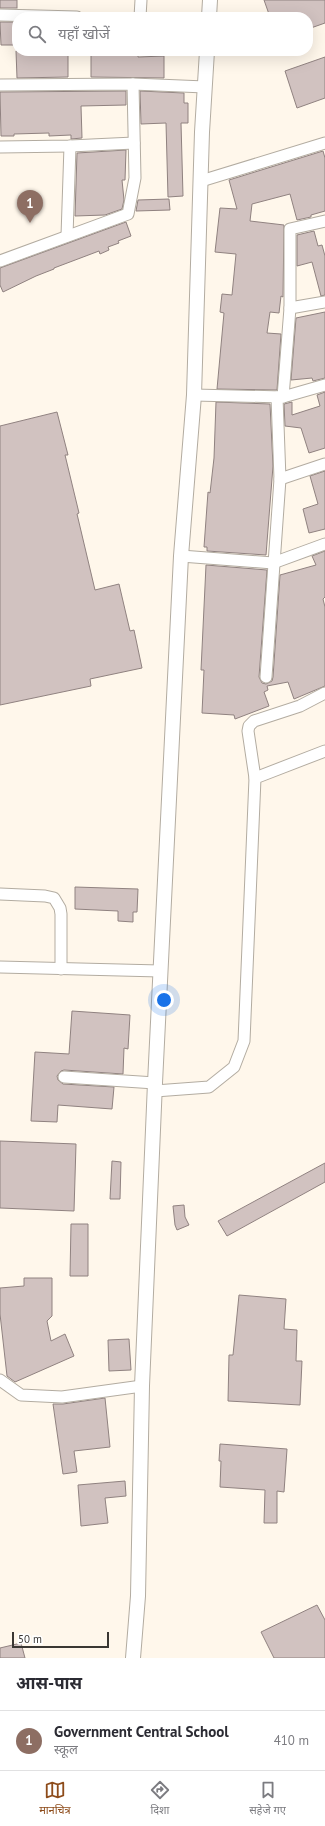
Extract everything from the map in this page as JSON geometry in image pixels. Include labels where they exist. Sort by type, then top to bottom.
[{"type":"street","points":[[140,12],[141,0]]},
{"type":"street","points":[[209,12],[210,0]]},
{"type":"street","points":[[0,15],[12,15]]},
{"type":"street","points":[[133,1658],[138,1596],[142,1386],[160,971],[181,556],[194,395],[207,56]]},
{"type":"street","points":[[0,85],[133,84],[205,87]]},
{"type":"street","points":[[0,261],[128,214],[135,178],[133,84]]},
{"type":"street","points":[[201,181],[325,142]]},
{"type":"street","points":[[0,147],[134,143]]},
{"type":"street","points":[[67,236],[70,146]]},
{"type":"street","points":[[266,677],[280,479],[280,397],[290,308],[290,229],[325,221]]},
{"type":"street","points":[[290,308],[325,302]]},
{"type":"street","points":[[194,395],[280,397],[325,385]]},
{"type":"street","points":[[280,479],[325,464]]},
{"type":"street","points":[[181,556],[273,563],[325,544]]},
{"type":"street","points":[[64,1077],[155,1087],[208,1087],[234,1067],[244,1041],[255,778],[248,731],[249,726],[254,721],[300,706],[325,693]]},
{"type":"street","points":[[255,778],[325,750]]},
{"type":"street","points":[[0,894],[45,896],[54,898],[60,908],[61,914],[61,969]]},
{"type":"street","points":[[0,967],[160,971]]},
{"type":"street","points":[[0,1380],[21,1395],[62,1397],[142,1386]]},
{"type":"building","points":[[0,0],[17,0],[17,8],[0,8]]},
{"type":"building","points":[[264,0],[325,0],[325,23],[313,27],[313,12],[268,12]]},
{"type":"building","points":[[0,22],[12,22],[12,45],[1,45]]},
{"type":"building","points":[[16,56],[68,56],[68,77],[17,78]]},
{"type":"building","points":[[91,56],[164,56],[164,78],[91,77]]},
{"type":"building","points":[[325,57],[325,98],[297,108],[285,71]]},
{"type":"building","points":[[126,91],[126,105],[81,106],[82,138],[71,139],[71,135],[49,136],[49,133],[1,136],[0,92]]},
{"type":"building","points":[[140,91],[184,93],[184,103],[188,103],[188,123],[181,123],[183,196],[168,197],[166,123],[141,124]]},
{"type":"building","points":[[126,150],[125,180],[122,180],[124,200],[122,209],[105,215],[75,216],[77,153]]},
{"type":"building","points":[[323,151],[325,158],[325,211],[311,215],[311,217],[297,220],[290,194],[252,204],[250,221],[284,225],[283,297],[281,296],[279,313],[270,312],[267,333],[281,334],[277,390],[217,389],[224,313],[220,312],[222,294],[232,295],[236,254],[215,252],[220,208],[237,209],[229,180]]},
{"type":"building","points":[[169,199],[170,210],[136,211],[138,200]]},
{"type":"building","points":[[126,222],[131,236],[108,247],[109,250],[100,254],[99,251],[54,268],[3,292],[0,285],[0,268]]},
{"type":"building","points":[[314,231],[318,246],[322,245],[325,256],[325,295],[321,296],[312,262],[297,266],[297,235]]},
{"type":"building","points":[[325,312],[325,378],[313,381],[312,378],[291,380],[296,318]]},
{"type":"building","points":[[325,392],[325,448],[309,453],[301,428],[285,426],[284,404],[292,402],[292,415],[320,406],[317,395]]},
{"type":"building","points":[[216,402],[270,404],[273,466],[266,555],[207,551],[207,547],[204,547],[208,492],[210,493],[214,458]]},
{"type":"building","points":[[57,412],[68,455],[65,455],[95,590],[119,584],[130,631],[134,630],[142,668],[90,679],[91,686],[0,705],[0,426]]},
{"type":"building","points":[[325,471],[325,529],[309,533],[303,509],[318,504],[310,476]]},
{"type":"building","points":[[325,551],[325,597],[323,599],[325,607],[325,686],[294,699],[288,682],[267,686],[268,690],[264,692],[269,706],[235,719],[234,715],[202,713],[204,670],[201,670],[206,565],[267,570],[259,677],[262,683],[266,684],[272,681],[273,677],[280,575],[316,565],[312,556]]},
{"type":"building","points":[[75,887],[138,889],[137,912],[133,912],[133,922],[118,921],[118,911],[75,909]]},
{"type":"building","points":[[72,1011],[130,1015],[128,1049],[124,1048],[123,1074],[64,1070],[57,1076],[58,1080],[63,1084],[114,1087],[112,1109],[58,1105],[57,1122],[31,1121],[35,1052],[69,1054]]},
{"type":"building","points":[[0,1141],[76,1144],[74,1211],[0,1208]]},
{"type":"building","points":[[112,1161],[121,1162],[120,1199],[110,1199]]},
{"type":"building","points":[[325,1163],[325,1182],[227,1236],[218,1221]]},
{"type":"building","points":[[184,1205],[185,1217],[189,1225],[177,1230],[173,1206]]},
{"type":"building","points":[[71,1224],[88,1224],[88,1276],[70,1276]]},
{"type":"building","points":[[24,1278],[52,1278],[52,1316],[47,1321],[51,1341],[65,1334],[74,1356],[15,1382],[7,1376],[0,1314],[0,1288],[24,1286]]},
{"type":"building","points":[[239,1295],[286,1299],[284,1329],[297,1330],[296,1361],[302,1361],[300,1405],[228,1401],[229,1355],[233,1355]]},
{"type":"building","points":[[129,1339],[131,1370],[109,1371],[108,1340]]},
{"type":"building","points":[[105,1398],[110,1447],[74,1451],[77,1472],[63,1474],[53,1404]]},
{"type":"building","points":[[220,1444],[287,1449],[284,1492],[277,1491],[277,1523],[264,1523],[265,1490],[220,1487]]},
{"type":"building","points":[[125,1481],[126,1496],[105,1498],[108,1523],[81,1526],[78,1485]]},
{"type":"building","points":[[317,1605],[325,1620],[325,1658],[274,1658],[261,1632]]},
{"type":"building","points":[[21,1643],[25,1658],[0,1658],[0,1648]]},
{"type":"place","name":"Government Central School","points":[[30,223]]}]
